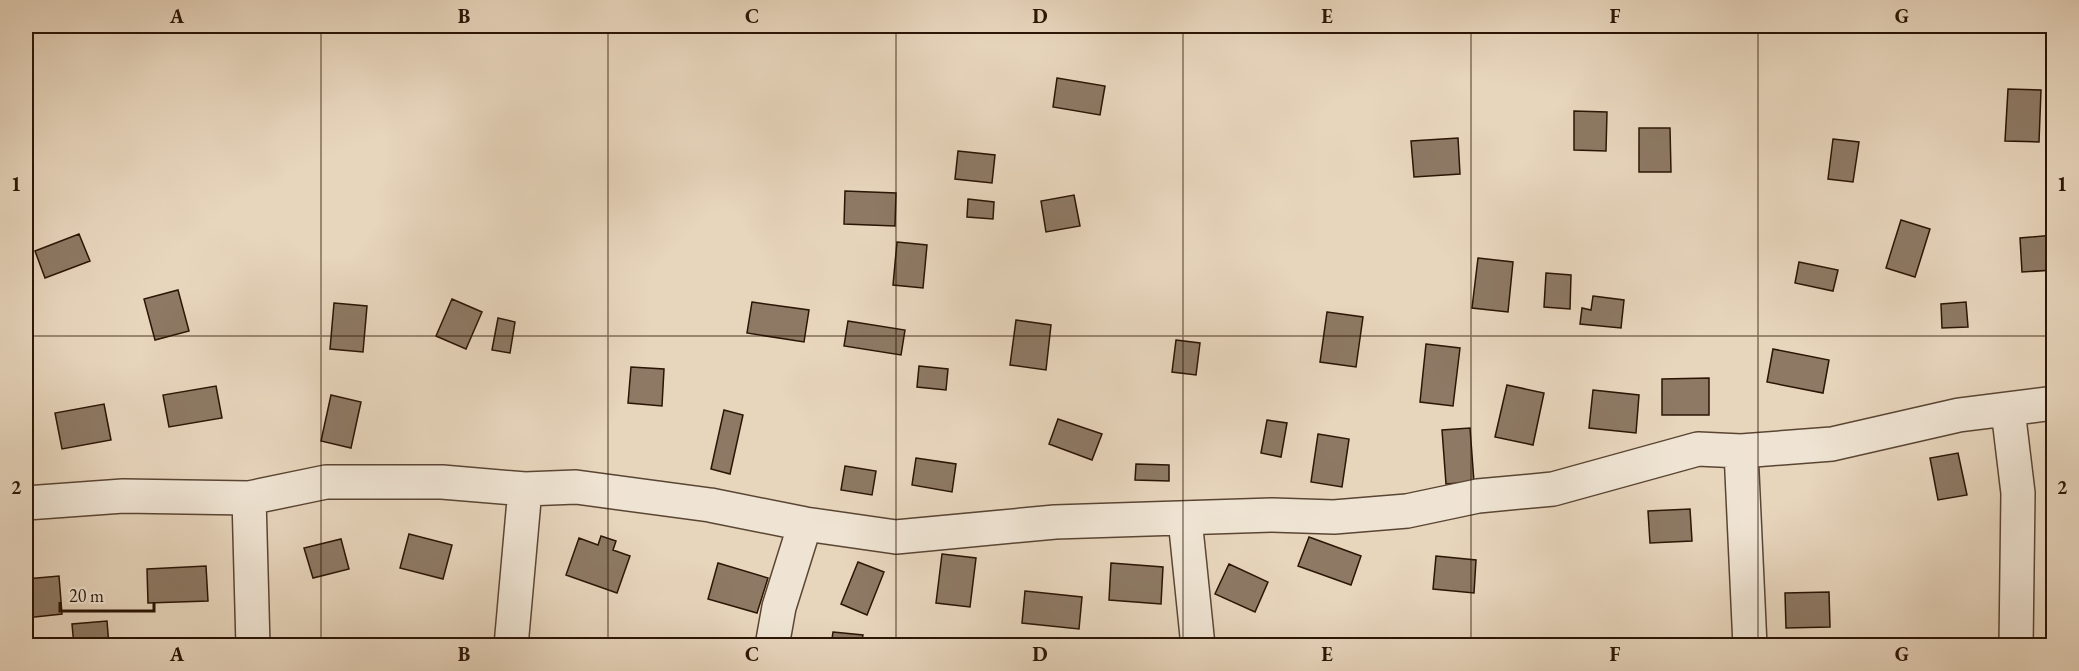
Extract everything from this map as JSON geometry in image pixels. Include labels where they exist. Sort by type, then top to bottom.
[{"type":"street","points":[[26,503],[123,496],[249,498],[326,482],[442,482],[525,489],[576,487],[710,505],[805,524],[896,537],[1055,522],[1272,515],[1334,517],[1407,511],[1478,496],[1553,489],[1698,449],[1741,451],[1832,444],[1959,415],[2054,403]]},
{"type":"street","points":[[2008,410],[2018,493],[2016,645]]},
{"type":"street","points":[[1741,451],[1750,645]]},
{"type":"street","points":[[511,645],[525,489]]},
{"type":"street","points":[[249,498],[253,645]]},
{"type":"street","points":[[1185,519],[1198,645]]},
{"type":"street","points":[[772,645],[779,606],[805,524]]},
{"type":"building","points":[[1057,78],[1105,86],[1100,115],[1053,107]]},
{"type":"building","points":[[2008,89],[2041,90],[2039,142],[2005,141]]},
{"type":"building","points":[[1574,111],[1607,112],[1606,151],[1574,150]]},
{"type":"building","points":[[1639,128],[1670,128],[1671,172],[1639,172]]},
{"type":"building","points":[[1458,138],[1460,174],[1414,177],[1411,141]]},
{"type":"building","points":[[1833,139],[1859,142],[1853,182],[1828,179]]},
{"type":"building","points":[[958,151],[995,155],[992,183],[955,179]]},
{"type":"building","points":[[845,191],[896,193],[895,226],[844,224]]},
{"type":"building","points":[[1074,195],[1080,226],[1046,232],[1041,201]]},
{"type":"building","points":[[968,199],[994,202],[993,219],[967,217]]},
{"type":"building","points":[[1901,220],[1930,229],[1915,277],[1886,268]]},
{"type":"building","points":[[79,234],[90,261],[45,278],[35,251]]},
{"type":"building","points":[[2054,235],[2054,270],[2022,272],[2020,238]]},
{"type":"building","points":[[897,242],[927,245],[923,288],[893,285]]},
{"type":"building","points":[[1478,258],[1513,262],[1508,312],[1472,308]]},
{"type":"building","points":[[1799,262],[1838,270],[1833,291],[1795,283]]},
{"type":"building","points":[[1546,273],[1571,275],[1570,309],[1544,307]]},
{"type":"building","points":[[178,290],[189,331],[155,340],[144,299]]},
{"type":"building","points":[[2048,295],[2054,295],[2054,326],[2051,326]]},
{"type":"building","points":[[1593,296],[1624,300],[1621,328],[1580,324],[1582,308],[1591,310]]},
{"type":"building","points":[[452,299],[482,312],[466,349],[436,336]]},
{"type":"building","points":[[752,302],[809,310],[804,342],[747,333]]},
{"type":"building","points":[[1966,302],[1968,327],[1942,328],[1941,304]]},
{"type":"building","points":[[334,303],[367,306],[363,352],[330,349]]},
{"type":"building","points":[[1327,312],[1363,317],[1356,367],[1320,362]]},
{"type":"building","points":[[498,318],[515,322],[510,353],[492,350]]},
{"type":"building","points":[[1016,320],[1051,325],[1046,370],[1010,365]]},
{"type":"building","points":[[848,321],[905,330],[901,355],[844,346]]},
{"type":"building","points":[[1176,340],[1200,343],[1196,375],[1172,372]]},
{"type":"building","points":[[1426,344],[1460,348],[1453,406],[1420,402]]},
{"type":"building","points":[[1773,349],[1829,360],[1823,393],[1767,382]]},
{"type":"building","points":[[919,366],[948,369],[946,390],[917,387]]},
{"type":"building","points":[[631,367],[664,369],[662,406],[628,403]]},
{"type":"building","points":[[1709,378],[1709,415],[1662,415],[1662,379]]},
{"type":"building","points":[[1507,385],[1544,393],[1533,445],[1495,437]]},
{"type":"building","points":[[216,386],[222,418],[169,427],[163,395]]},
{"type":"building","points":[[1593,390],[1639,395],[1636,433],[1589,428]]},
{"type":"building","points":[[331,395],[361,402],[351,448],[321,441]]},
{"type":"building","points":[[104,404],[111,440],[62,449],[55,413]]},
{"type":"building","points":[[724,410],[743,415],[730,474],[711,469]]},
{"type":"building","points":[[1058,419],[1102,434],[1092,460],[1049,444]]},
{"type":"building","points":[[1267,420],[1287,423],[1281,457],[1261,453]]},
{"type":"building","points":[[1470,428],[1474,482],[1446,484],[1442,430]]},
{"type":"building","points":[[1318,434],[1349,439],[1342,487],[1311,482]]},
{"type":"building","points":[[1958,453],[1967,495],[1938,500],[1930,458]]},
{"type":"building","points":[[916,458],[956,464],[952,492],[912,485]]},
{"type":"building","points":[[1136,464],[1169,465],[1169,481],[1135,480]]},
{"type":"building","points":[[845,466],[876,471],[872,495],[841,490]]},
{"type":"building","points":[[1690,509],[1692,541],[1650,543],[1648,511]]},
{"type":"building","points":[[409,534],[452,545],[443,579],[400,568]]},
{"type":"building","points":[[601,536],[616,541],[613,550],[630,556],[617,593],[566,575],[579,538],[598,545]]},
{"type":"building","points":[[1309,537],[1361,556],[1351,585],[1298,566]]},
{"type":"building","points":[[341,539],[349,569],[313,578],[304,548]]},
{"type":"building","points":[[942,554],[976,558],[970,607],[936,603]]},
{"type":"building","points":[[1436,556],[1476,560],[1474,593],[1433,589]]},
{"type":"building","points":[[858,562],[884,572],[867,615],[841,604]]},
{"type":"building","points":[[718,563],[768,578],[757,613],[708,599]]},
{"type":"building","points":[[1111,563],[1163,567],[1161,604],[1109,600]]},
{"type":"building","points":[[1229,564],[1268,582],[1255,612],[1215,594]]},
{"type":"building","points":[[206,566],[208,601],[148,603],[147,569]]},
{"type":"building","points":[[59,576],[62,614],[26,618],[26,579]]},
{"type":"building","points":[[1025,591],[1082,597],[1079,629],[1022,623]]},
{"type":"building","points":[[1829,592],[1830,627],[1786,628],[1785,593]]},
{"type":"building","points":[[107,621],[109,646],[74,646],[72,624]]},
{"type":"building","points":[[833,632],[863,635],[861,646],[831,646]]},
{"type":"building","points":[[1594,638],[1594,646],[1560,646],[1559,640]]}]
